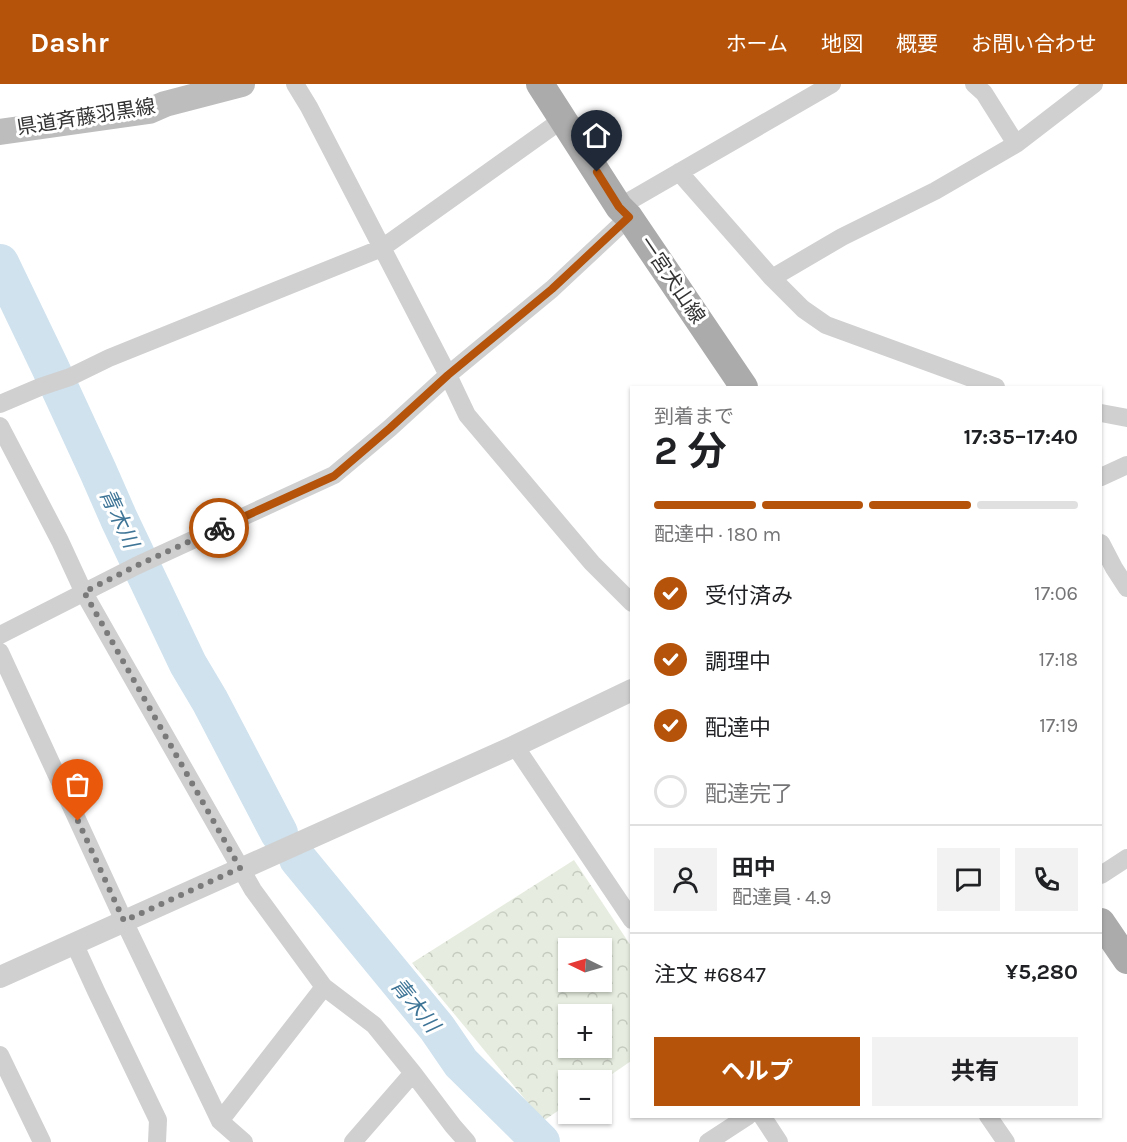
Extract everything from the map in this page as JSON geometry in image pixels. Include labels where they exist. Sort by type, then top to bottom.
[{"type":"main road","name":"県道斉藤羽黒線","points":[[0,132],[149,111],[165,104],[242,84]]},
{"type":"main road","name":"一宮犬山線","points":[[540,84],[624,212],[743,386]]},
{"type":"main road","points":[[1102,923],[1127,960]]},
{"type":"street","points":[[295,84],[309,106],[467,415],[592,563],[630,601]]},
{"type":"street","points":[[0,635],[136,566],[334,476],[448,375],[552,289],[624,212],[679,172],[832,84]]},
{"type":"street","points":[[974,84],[984,93],[1016,144]]},
{"type":"street","points":[[772,278],[842,237],[935,190],[1016,144],[1094,84]]},
{"type":"street","points":[[0,404],[70,377],[109,357],[382,248],[563,118]]},
{"type":"street","points":[[679,172],[772,278],[803,309],[826,325],[993,386]]},
{"type":"street","points":[[1102,413],[1127,418]]},
{"type":"street","points":[[0,426],[84,592],[253,890],[324,987],[374,1025],[467,1142]]},
{"type":"street","points":[[1102,477],[1127,465]]},
{"type":"street","points":[[1102,545],[1127,588]]},
{"type":"street","points":[[0,652],[220,1122],[244,1142]]},
{"type":"street","points":[[0,977],[515,746],[630,691]]},
{"type":"street","points":[[515,746],[630,917]]},
{"type":"street","points":[[1102,875],[1127,858]]},
{"type":"street","points":[[74,943],[158,1120],[157,1142]]},
{"type":"street","points":[[220,1122],[324,987]]},
{"type":"street","points":[[0,1055],[42,1142]]},
{"type":"street","points":[[353,1142],[413,1072]]},
{"type":"street","points":[[708,1142],[745,1118]]},
{"type":"street","points":[[763,1118],[779,1142]]},
{"type":"street","points":[[989,1118],[1006,1142]]},
{"type":"green space","points":[[574,860],[630,944],[630,1062],[612,1074],[612,1070],[558,1070],[558,1111],[543,1121],[412,963]]},
{"type":"waterway","name":"青木川","points":[[0,263],[188,664],[210,701],[279,833]]},
{"type":"waterway","name":"青木川","points":[[298,859],[437,1028],[461,1063],[541,1142]]},
{"type":"way so far","points":[[78,821],[124,921],[240,868],[84,592],[219,528]]},
{"type":"route","points":[[219,528],[334,476],[448,375],[552,289],[629,217],[619,207],[597,172]]}]
